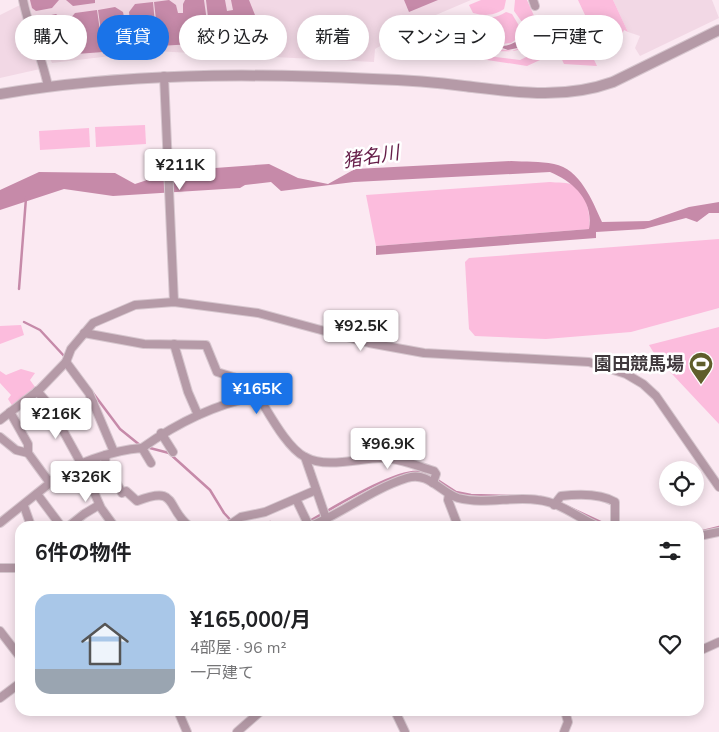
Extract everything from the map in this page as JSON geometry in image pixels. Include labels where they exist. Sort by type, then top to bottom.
[{"type":"street","points":[[23,0],[28,25],[44,66],[48,86]]},
{"type":"street","points":[[0,94],[48,86],[164,76],[251,74],[347,77],[444,84],[536,95],[560,94],[586,90],[613,82],[719,30]]},
{"type":"street","points":[[164,76],[174,302]]},
{"type":"street","points":[[0,420],[38,391],[66,362],[71,348],[93,323],[135,305],[174,302],[258,313],[369,343],[424,353],[589,362],[626,374],[643,384],[656,396],[719,487]]},
{"type":"street","points":[[84,333],[144,344],[206,345],[217,372],[236,378],[243,400]]},
{"type":"street","points":[[174,344],[188,392],[198,415]]},
{"type":"street","points":[[66,362],[89,393],[114,452]]},
{"type":"street","points":[[38,391],[65,423]]},
{"type":"street","points":[[0,523],[24,506],[57,475],[114,452],[142,448],[161,433],[198,415],[258,396],[286,437],[305,457],[326,518]]},
{"type":"street","points":[[93,402],[61,427],[82,465],[99,505],[110,521]]},
{"type":"street","points":[[10,412],[28,444],[28,453],[49,482]]},
{"type":"street","points":[[161,433],[173,452]]},
{"type":"street","points":[[0,437],[16,450],[28,453]]},
{"type":"street","points":[[142,448],[151,463]]},
{"type":"street","points":[[106,455],[105,462],[122,493],[126,491],[137,501],[155,494],[162,495],[173,504],[184,521]]},
{"type":"street","points":[[305,457],[329,462],[380,458],[403,461],[434,471],[436,474],[433,483]]},
{"type":"street","points":[[320,521],[353,502],[408,477],[419,476],[449,494],[477,501],[537,499],[587,521]]},
{"type":"street","points":[[235,521],[241,517],[265,512],[316,490]]},
{"type":"street","points":[[38,494],[57,521]]},
{"type":"street","points":[[449,494],[448,500],[456,521]]},
{"type":"street","points":[[554,505],[561,496],[569,495],[600,497],[613,500],[615,502],[615,521]]},
{"type":"street","points":[[296,499],[307,521]]},
{"type":"street","points":[[77,521],[99,505]]},
{"type":"street","points":[[24,506],[29,521]]},
{"type":"street","points":[[704,535],[719,532]]},
{"type":"street","points":[[0,568],[15,568]]},
{"type":"street","points":[[0,631],[15,650]]},
{"type":"street","points":[[704,649],[719,642]]},
{"type":"street","points":[[0,698],[15,687]]},
{"type":"street","points":[[180,716],[187,732]]},
{"type":"street","points":[[237,732],[255,716]]},
{"type":"street","points":[[397,716],[404,732]]},
{"type":"street","points":[[564,732],[568,722],[566,716]]},
{"type":"shaded area","points":[[28,0],[471,0],[436,15],[379,15],[379,47],[375,49],[374,62],[334,60],[369,60],[369,15],[297,15],[297,58],[287,58],[287,15],[179,15],[179,52],[169,52],[169,15],[97,15],[97,58],[87,59],[87,15],[32,15]]},
{"type":"shaded area","points":[[30,0],[59,0],[52,8],[36,11],[32,8]]},
{"type":"shaded area","points":[[66,0],[95,0],[95,3],[73,6]]},
{"type":"shaded area","points":[[169,0],[176,5],[178,13],[183,13],[185,0],[204,0],[206,15],[179,15],[179,45],[169,45],[169,15],[155,15],[154,2]]},
{"type":"shaded area","points":[[206,0],[225,0],[227,11],[233,10],[231,0],[249,0],[255,15],[208,15]]},
{"type":"shaded area","points":[[404,0],[438,0],[409,12]]},
{"type":"shaded area","points":[[481,0],[506,0],[504,9],[493,14],[473,13],[469,5]]},
{"type":"shaded area","points":[[515,0],[527,0],[534,15],[517,15],[514,11]]},
{"type":"shaded area","points":[[578,0],[613,0],[620,15],[585,15]]},
{"type":"shaded area","points":[[613,0],[712,0],[719,18],[640,56],[635,48],[640,36],[628,32],[623,21],[623,15],[620,15]]},
{"type":"shaded area","points":[[153,2],[154,15],[129,15],[129,12],[135,4]]},
{"type":"shaded area","points":[[22,4],[24,15],[15,15],[15,60],[36,60],[40,69],[0,78],[0,15]]},
{"type":"shaded area","points":[[115,7],[123,12],[124,15],[99,15],[98,10]]},
{"type":"shaded area","points":[[97,10],[97,52],[87,53],[87,15],[73,15],[75,13]]},
{"type":"shaded area","points":[[506,12],[512,14],[515,19],[515,40],[511,43],[505,44],[505,15],[501,15]]},
{"type":"shaded area","points":[[623,21],[628,32],[624,30],[623,32]]},
{"type":"shaded area","points":[[515,42],[515,48],[505,49],[505,46]]},
{"type":"shaded area","points":[[505,58],[540,60],[527,66],[487,60],[505,60]]},
{"type":"shaded area","points":[[51,60],[77,60],[52,63]]},
{"type":"shaded area","points":[[562,60],[594,60],[597,66],[564,64]]},
{"type":"shaded area","points":[[145,125],[146,144],[96,147],[95,127]]},
{"type":"shaded area","points":[[89,128],[90,147],[40,150],[39,131]]},
{"type":"shaded area","name":"猪名川","points":[[511,161],[554,164],[571,172],[584,187],[602,222],[649,221],[689,207],[719,202],[719,213],[709,213],[697,222],[686,218],[644,229],[596,232],[596,238],[376,255],[376,246],[589,229],[590,219],[585,201],[580,194],[567,181],[550,172],[354,182],[281,191],[271,182],[245,185],[240,188],[113,196],[64,189],[0,210],[0,190],[39,172],[115,173],[135,184],[174,171],[269,164],[298,178],[328,184],[355,169]]},
{"type":"shaded area","points":[[550,182],[572,184],[582,193],[587,205],[589,229],[376,246],[366,195]]},
{"type":"shaded area","points":[[719,239],[719,308],[631,332],[546,339],[475,336],[469,329],[465,262],[469,258]]},
{"type":"shaded area","points":[[21,325],[24,335],[0,344],[0,326]]},
{"type":"shaded area","name":"園田競馬場","points":[[719,327],[719,424],[657,358],[649,345]]},
{"type":"shaded area","points":[[21,369],[35,373],[30,380],[35,387],[13,407],[8,399],[11,395],[0,383],[0,371],[6,375]]},
{"type":"waterway","points":[[19,289],[26,198]]},
{"type":"waterway","points":[[24,322],[40,330],[65,357]]},
{"type":"waterway","points":[[93,393],[120,429],[141,446]]},
{"type":"waterway","points":[[146,447],[169,453],[210,490],[224,513],[231,521]]},
{"type":"waterway","points":[[310,521],[360,493],[394,477],[420,472],[431,477]]},
{"type":"waterway","points":[[436,479],[456,492],[471,495],[541,497]]},
{"type":"waterway","points":[[558,502],[598,521]]},
{"type":"waterway","points":[[704,531],[719,527]]},
{"type":"place","name":"園田競馬場","points":[[701,385]]}]
